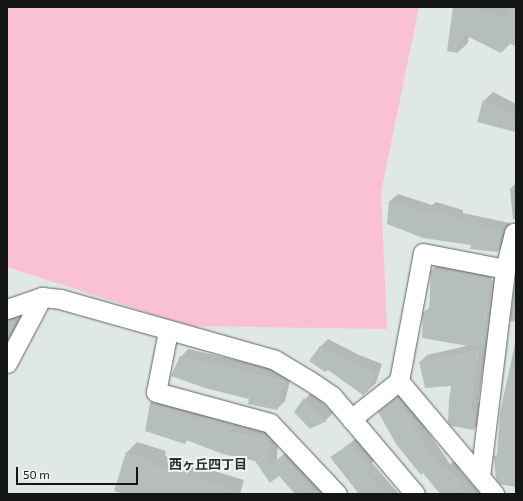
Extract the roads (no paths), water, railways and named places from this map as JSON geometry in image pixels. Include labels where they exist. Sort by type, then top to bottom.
[{"type":"street","points":[[480,477],[505,269],[514,233],[516,233]]},
{"type":"street","points":[[352,419],[399,381],[423,253],[505,269]]},
{"type":"street","points":[[7,309],[42,297],[60,299],[168,331],[275,360],[310,380],[332,396],[415,494]]},
{"type":"street","points":[[7,363],[42,297]]},
{"type":"street","points":[[168,331],[156,392],[270,422],[337,494]]},
{"type":"street","points":[[399,381],[494,494]]},
{"type":"district","name":"西ヶ丘四丁目","points":[[208,464]]}]
